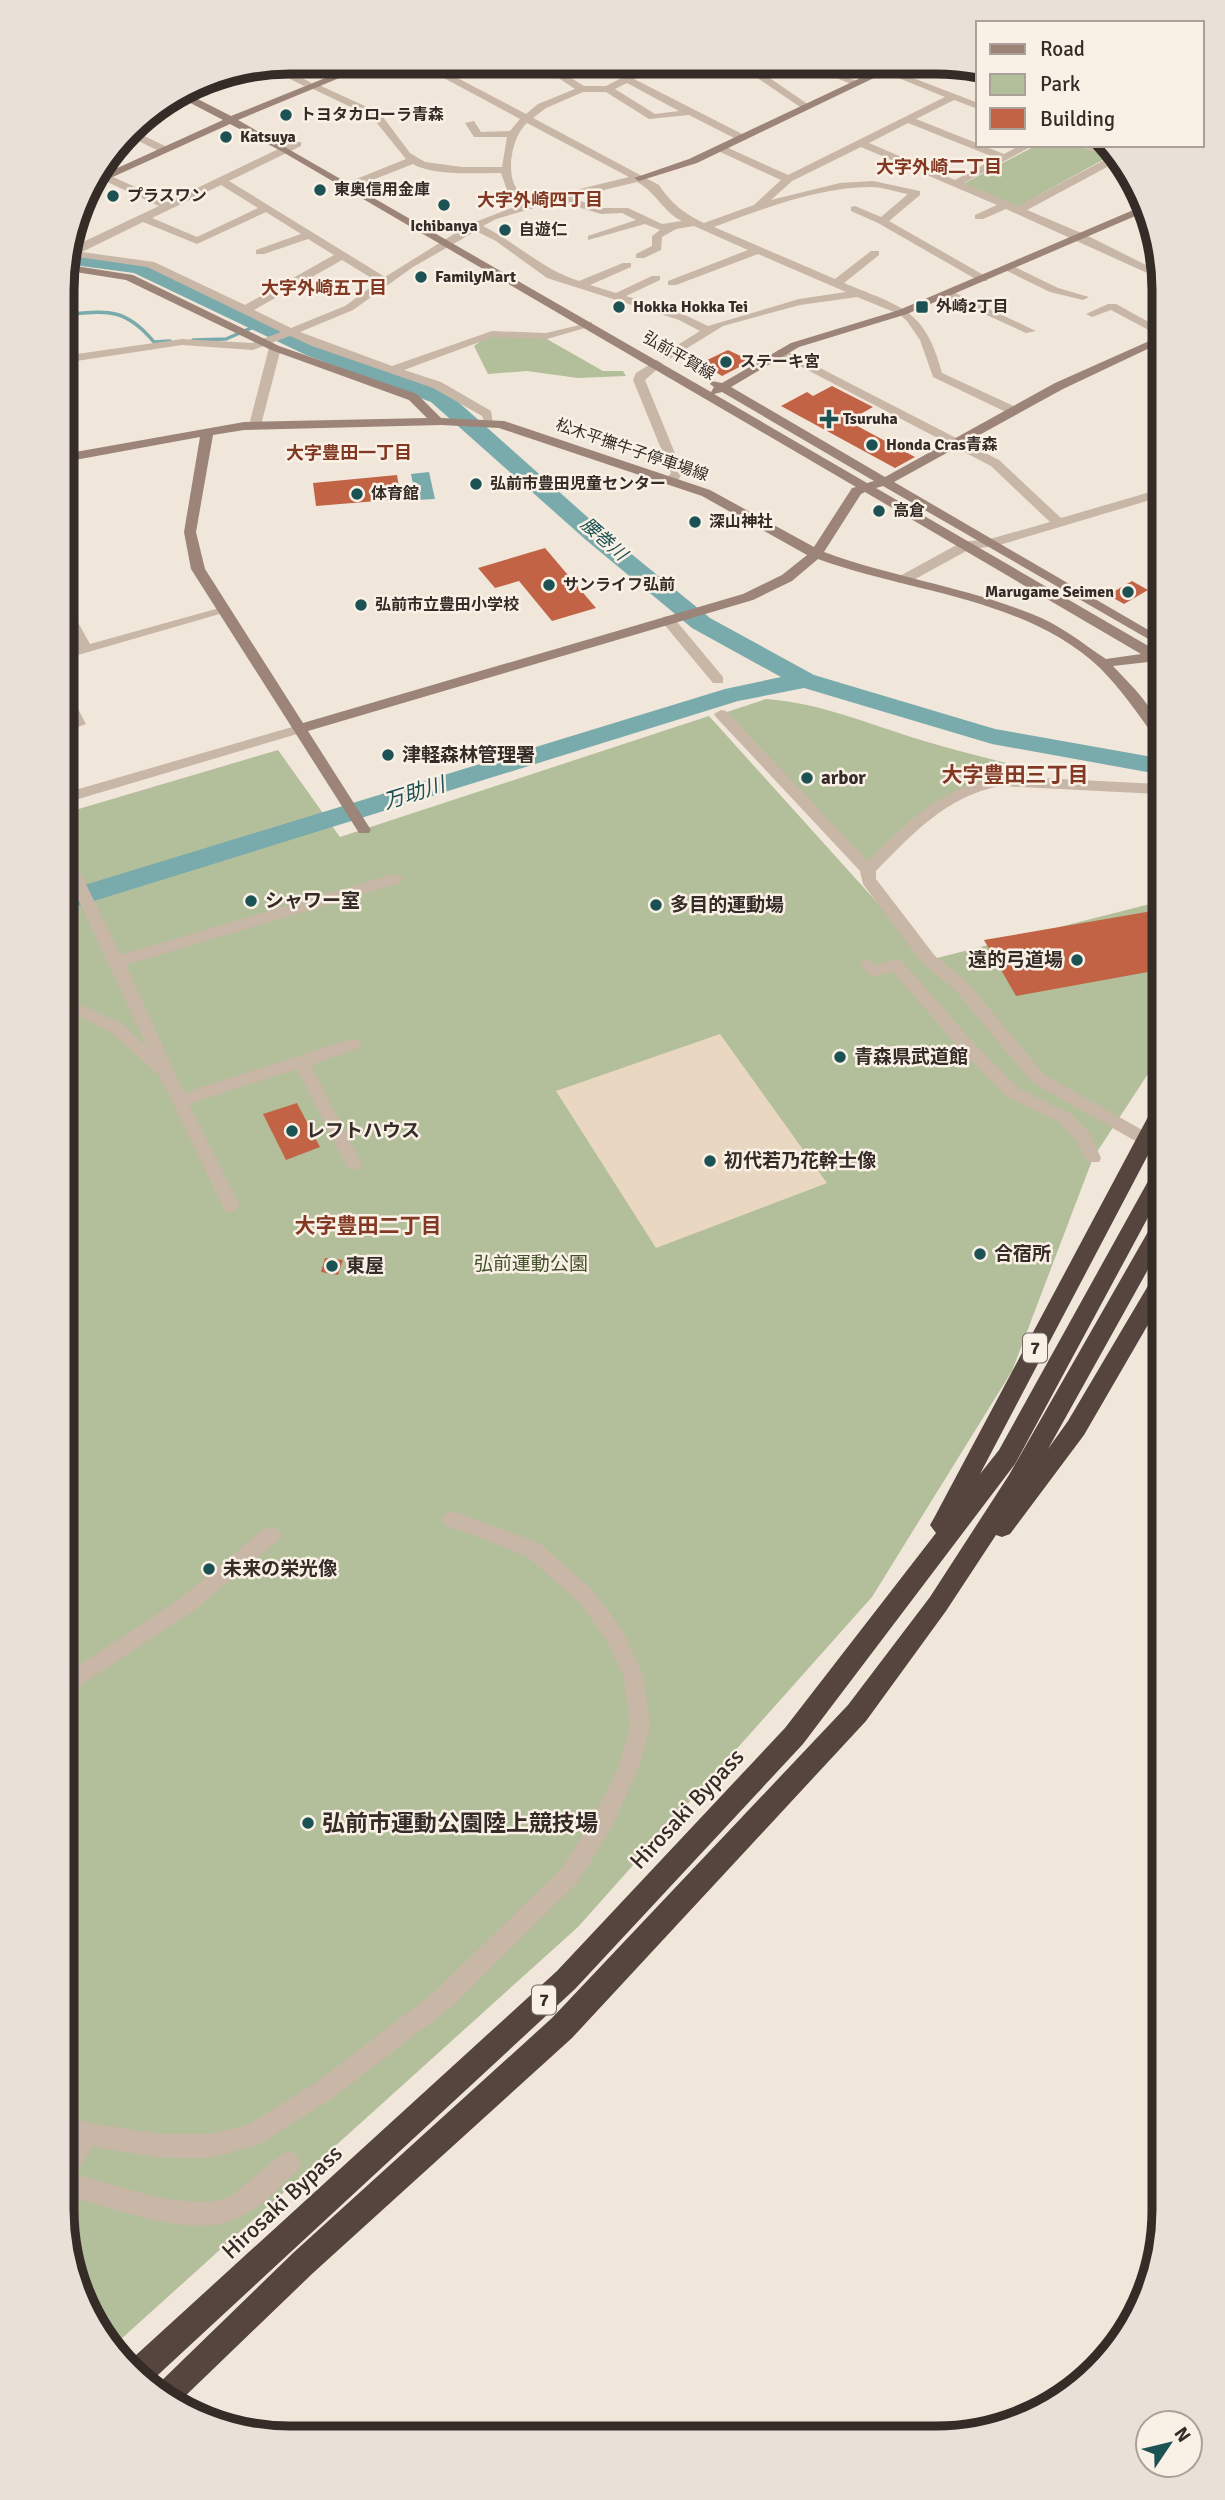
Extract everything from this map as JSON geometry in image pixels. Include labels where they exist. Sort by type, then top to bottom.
[{"type":"highway","name":"7","points":[[912,1583],[1152,1128]]},
{"type":"highway","name":"Hirosaki Bypass","points":[[143,2369],[566,1980],[794,1736],[1007,1457],[1152,1193]]},
{"type":"highway","name":"7","points":[[938,1604],[1017,1482],[1152,1244]]},
{"type":"highway","name":"7","points":[[170,2390],[313,2254],[562,2028],[857,1713],[938,1604],[1034,1488],[1076,1429],[1151,1300]]},
{"type":"main road","points":[[104,179],[334,74]]},
{"type":"main road","points":[[312,85],[341,74]]},
{"type":"main road","points":[[639,178],[693,161],[875,74]]},
{"type":"main road","name":"弘前平賀線","points":[[201,93],[245,114],[460,237],[716,391],[865,486],[1152,653]]},
{"type":"main road","name":"弘前平賀線","points":[[189,98],[285,149],[588,324],[667,361]]},
{"type":"main road","points":[[716,391],[781,352],[812,338],[903,312],[1137,212]]},
{"type":"main road","points":[[75,269],[129,277],[269,343],[413,397],[438,422]]},
{"type":"main road","points":[[299,729],[767,589],[787,578],[817,554],[852,494],[865,486],[895,478],[1059,386],[1152,343]]},
{"type":"main road","name":"弘前平賀線","points":[[699,375],[716,391],[882,480],[1152,637]]},
{"type":"main road","name":"松木平撫牛子停車場線","points":[[74,456],[256,425],[486,421],[671,481],[733,505],[817,554],[983,601],[1029,617],[1057,631],[1103,664],[1132,695],[1152,723]]},
{"type":"main road","points":[[206,432],[191,545],[198,569],[361,825]]},
{"type":"main road","points":[[1103,664],[1152,656]]},
{"type":"street","points":[[288,74],[376,115],[413,160],[436,169],[506,170]]},
{"type":"street","points":[[443,74],[655,187],[667,205],[700,225],[903,312],[919,324],[929,343],[937,375],[1014,411]]},
{"type":"street","points":[[558,74],[582,89]]},
{"type":"street","points":[[529,205],[512,190],[506,170],[512,134],[527,117],[542,106],[582,89],[608,89],[638,74]]},
{"type":"street","points":[[757,74],[807,107]]},
{"type":"street","points":[[834,74],[856,83]]},
{"type":"street","points":[[894,74],[976,105]]},
{"type":"street","points":[[628,80],[742,138]]},
{"type":"street","points":[[608,89],[653,117],[690,112]]},
{"type":"street","points":[[758,207],[788,179],[953,97]]},
{"type":"street","points":[[908,120],[976,147]]},
{"type":"street","points":[[470,123],[478,135],[512,134]]},
{"type":"street","points":[[137,137],[165,150]]},
{"type":"street","points":[[860,143],[1082,237],[1151,271]]},
{"type":"street","points":[[78,248],[297,144]]},
{"type":"street","points":[[977,147],[1005,158]]},
{"type":"street","points":[[955,184],[1025,147]]},
{"type":"street","points":[[720,148],[788,179]]},
{"type":"street","points":[[348,186],[413,160]]},
{"type":"street","points":[[1018,210],[1109,161]]},
{"type":"street","points":[[107,177],[168,206]]},
{"type":"street","points":[[74,358],[182,342],[253,347],[269,343],[289,331],[349,308],[384,281],[474,226],[529,205],[639,178]]},
{"type":"street","points":[[220,180],[384,281]]},
{"type":"street","points":[[556,198],[601,211],[624,210],[671,228],[700,225],[758,207],[858,184],[916,192],[883,220]]},
{"type":"street","points":[[979,217],[1005,205]]},
{"type":"street","points":[[143,218],[197,241],[266,208]]},
{"type":"street","points":[[855,209],[883,220],[983,279]]},
{"type":"street","points":[[592,238],[646,220]]},
{"type":"street","points":[[474,226],[500,239],[551,276],[683,318],[706,329]]},
{"type":"street","points":[[640,256],[657,248],[657,236],[671,228]]},
{"type":"street","points":[[260,252],[309,235]]},
{"type":"street","points":[[671,283],[758,250]]},
{"type":"street","points":[[837,283],[876,253]]},
{"type":"street","points":[[77,255],[150,264],[316,344],[455,394],[487,414],[486,421]]},
{"type":"street","points":[[247,309],[342,255]]},
{"type":"street","points":[[1140,266],[1150,262]]},
{"type":"street","points":[[582,284],[627,265]]},
{"type":"street","points":[[1009,268],[1054,290],[1083,297]]},
{"type":"street","points":[[616,298],[656,278]]},
{"type":"street","points":[[671,481],[677,473],[639,380],[640,375],[667,361],[706,329],[799,302],[859,293]]},
{"type":"street","points":[[948,294],[1030,331]]},
{"type":"street","points":[[1092,313],[1112,306],[1152,329]]},
{"type":"street","points":[[392,370],[492,334],[547,336],[588,324]]},
{"type":"street","points":[[256,425],[269,343]]},
{"type":"street","points":[[781,352],[995,463],[1059,523]]},
{"type":"street","points":[[903,580],[967,545],[991,543],[1152,496]]},
{"type":"street","points":[[74,652],[223,611]]},
{"type":"street","points":[[672,619],[718,680]]},
{"type":"street","points":[[74,627],[86,649]]},
{"type":"street","points":[[721,714],[868,870],[868,880],[918,946],[959,984],[1039,1079],[1145,1139]]},
{"type":"street","points":[[74,795],[299,729]]},
{"type":"street","points":[[868,870],[918,820],[952,795],[976,784],[1000,781],[1152,789]]},
{"type":"street","points":[[74,873],[179,1101],[231,1206]]},
{"type":"street","points":[[117,962],[395,879]]},
{"type":"street","points":[[868,964],[874,972],[895,964],[928,996],[1013,1093],[1065,1118],[1083,1136],[1093,1158]]},
{"type":"street","points":[[74,1006],[118,1029],[168,1077]]},
{"type":"street","points":[[179,1101],[353,1044]]},
{"type":"street","points":[[301,1062],[354,1164]]},
{"type":"street","points":[[73,2147],[77,2130],[161,2146],[211,2146],[252,2136],[322,2092],[440,2002],[570,1875],[604,1820],[629,1767],[640,1727],[634,1678],[616,1637],[586,1596],[532,1549],[452,1519]]},
{"type":"street","points":[[73,1681],[194,1599],[271,1535]]},
{"type":"street","points":[[73,2185],[185,2213],[224,2212],[255,2192],[289,2163]]},
{"type":"green space","points":[[1033,147],[1082,147],[1106,158],[1017,207],[963,184]]},
{"type":"green space","points":[[488,336],[545,338],[603,371],[623,371],[626,376],[578,378],[527,371],[488,374],[474,346]]},
{"type":"green space","points":[[766,699],[806,705],[844,715],[934,744],[1024,768],[1028,776],[1015,782],[952,795],[868,870],[721,714]]},
{"type":"green space","name":"弘前運動公園","points":[[709,716],[929,960],[1152,904],[1152,1068],[1093,1158],[1012,1371],[872,1597],[578,1927],[118,2342],[102,2319],[81,2267],[73,2211],[74,810],[278,750],[340,837]]},
{"type":"shaded area","points":[[720,1034],[827,1183],[656,1248],[556,1091]]},
{"type":"water","points":[[429,472],[435,499],[416,500],[411,474]]},
{"type":"building","name":"ステーキ宮","points":[[728,350],[751,361],[722,376],[701,363]]},
{"type":"building","points":[[832,386],[873,407],[848,421],[915,457],[895,468],[781,406],[807,392],[813,396]]},
{"type":"building","name":"体育館","points":[[397,475],[401,499],[316,506],[313,483]]},
{"type":"building","name":"サンライフ弘前","points":[[545,548],[596,608],[552,621],[519,581],[495,588],[478,568]]},
{"type":"building","name":"Marugame Seimen","points":[[1132,581],[1148,590],[1124,604],[1108,595]]},
{"type":"building","name":"遠的弓道場","points":[[1152,911],[1152,971],[1016,996],[984,940]]},
{"type":"building","name":"レフトハウス","points":[[297,1103],[320,1147],[286,1160],[263,1114]]},
{"type":"building","name":"東屋","points":[[325,1258],[343,1260],[338,1275],[321,1272]]},
{"type":"waterway","name":"腰巻川","points":[[76,260],[139,268],[313,351],[439,397],[594,535],[701,623],[805,680]]},
{"type":"waterway","points":[[74,314],[113,314],[133,322],[154,342],[170,341]]},
{"type":"waterway","points":[[193,340],[226,339],[258,325]]},
{"type":"waterway","name":"万助川","points":[[74,898],[734,694],[805,680]]},
{"type":"waterway","name":"腰巻川","points":[[805,680],[992,736],[1152,765]]},
{"type":"place","name":"トヨタカローラ青森","points":[[286,115]]},
{"type":"place","name":"Katsuya","points":[[226,137]]},
{"type":"place","name":"東奥信用金庫","points":[[320,190]]},
{"type":"place","name":"プラスワン","points":[[113,196]]},
{"type":"place","name":"Ichibanya","points":[[444,205]]},
{"type":"place","name":"自遊仁","points":[[505,230]]},
{"type":"place","name":"FamilyMart","points":[[421,277]]},
{"type":"place","name":"Hokka Hokka Tei","points":[[619,307]]},
{"type":"place","name":"外崎2丁目","points":[[922,307]]},
{"type":"place","name":"ステーキ宮","points":[[726,362]]},
{"type":"place","name":"Tsuruha","points":[[829,419]]},
{"type":"place","name":"Honda Cras青森","points":[[872,445]]},
{"type":"place","name":"弘前市豊田児童センター","points":[[476,484]]},
{"type":"place","name":"体育館","points":[[357,494]]},
{"type":"place","name":"高倉","points":[[879,511]]},
{"type":"place","name":"深山神社","points":[[695,522]]},
{"type":"place","name":"サンライフ弘前","points":[[549,585]]},
{"type":"place","name":"Marugame Seimen","points":[[1128,592]]},
{"type":"place","name":"弘前市立豊田小学校","points":[[361,605]]},
{"type":"place","name":"津軽森林管理署","points":[[388,755]]},
{"type":"place","name":"arbor","points":[[807,778]]},
{"type":"place","name":"シャワー室","points":[[251,901]]},
{"type":"place","name":"多目的運動場","points":[[656,905]]},
{"type":"place","name":"遠的弓道場","points":[[1077,960]]},
{"type":"place","name":"青森県武道館","points":[[840,1057]]},
{"type":"place","name":"レフトハウス","points":[[292,1131]]},
{"type":"place","name":"初代若乃花幹士像","points":[[710,1161]]},
{"type":"place","name":"合宿所","points":[[980,1254]]},
{"type":"place","name":"東屋","points":[[332,1266]]},
{"type":"place","name":"未来の栄光像","points":[[209,1569]]},
{"type":"place","name":"弘前市運動公園陸上競技場","points":[[308,1823]]},
{"type":"district","name":"大字外崎二丁目","points":[[939,167]]},
{"type":"district","name":"大字外崎四丁目","points":[[540,200]]},
{"type":"district","name":"大字外崎五丁目","points":[[324,288]]},
{"type":"district","name":"大字豊田一丁目","points":[[349,453]]},
{"type":"district","name":"大字豊田三丁目","points":[[1015,775]]},
{"type":"district","name":"大字豊田二丁目","points":[[368,1226]]}]
